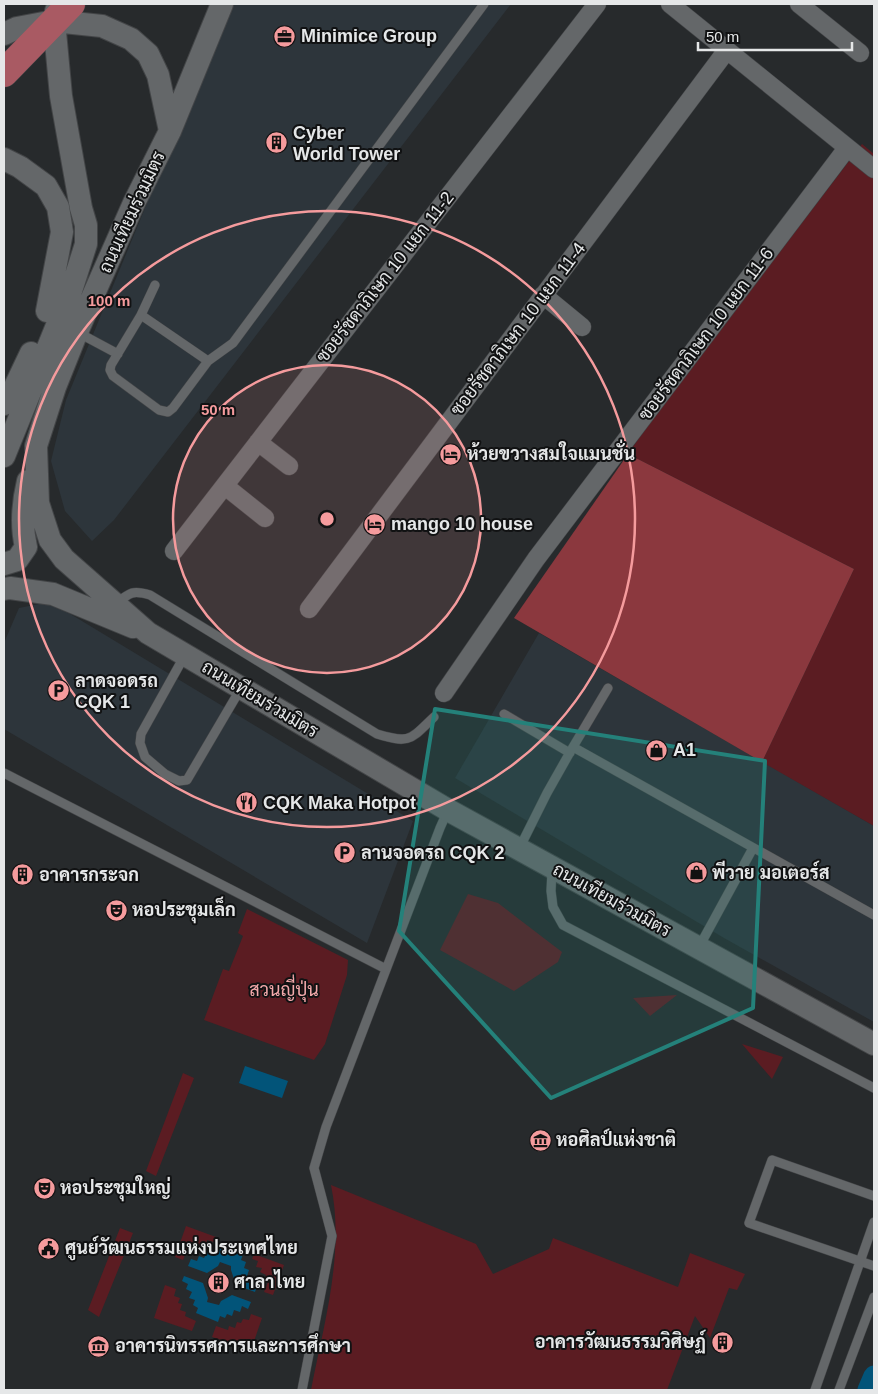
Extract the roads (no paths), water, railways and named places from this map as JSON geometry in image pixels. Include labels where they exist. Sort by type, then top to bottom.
[{"type":"main road","points":[[4,73],[60,10]]},
{"type":"street","name":"ถนนเทียมร่วมมิตร","points":[[222,4],[170,131],[134,203],[77,332],[55,387],[36,446],[38,503],[50,540],[64,558],[148,633],[448,810],[874,1044]]},
{"type":"street","name":"ซอยรัชดาภิเษก 10 แยก 11-2","points":[[174,551],[597,4]]},
{"type":"street","points":[[670,4],[874,169]]},
{"type":"street","points":[[799,4],[860,53]]},
{"type":"street","points":[[4,456],[57,326],[86,244],[86,225],[81,208],[61,96],[60,10]]},
{"type":"street","points":[[4,34],[60,10],[131,39],[148,54],[158,75],[170,131]]},
{"type":"street","name":"ซอยรัชดาภิเษก 10 แยก 11-4","points":[[309,609],[727,50]]},
{"type":"street","name":"ซอยรัชดาภิเษก 10 แยก 11-6","points":[[444,693],[536,559],[847,148]]},
{"type":"street","points":[[4,159],[20,167],[46,186],[58,207],[62,232],[47,311]]},
{"type":"street","points":[[4,404],[11,395],[27,363],[66,260],[81,208]]},
{"type":"street","points":[[544,295],[582,327]]},
{"type":"street","points":[[258,442],[290,466]]},
{"type":"street","points":[[4,564],[17,560],[26,547],[24,538],[24,498],[36,446]]},
{"type":"street","points":[[225,486],[265,518]]},
{"type":"street","points":[[4,589],[10,588],[53,594],[148,633]]},
{"type":"lane","points":[[155,285],[141,315],[111,365],[110,370],[113,376],[159,410],[168,412],[208,361],[233,343],[484,4]]},
{"type":"lane","points":[[141,315],[208,361]]},
{"type":"lane","points":[[77,332],[118,354]]},
{"type":"lane","points":[[116,604],[125,596],[136,591],[150,595],[377,734],[397,740],[406,740],[420,731],[434,717]]},
{"type":"lane","points":[[185,655],[141,734],[140,743],[145,757],[165,774],[179,781],[187,780],[241,688]]},
{"type":"lane","points":[[519,849],[548,793],[608,688]]},
{"type":"lane","points":[[504,714],[874,915]]},
{"type":"lane","points":[[4,773],[386,969]]},
{"type":"lane","points":[[302,1390],[332,1236],[314,1168],[326,1127],[448,810]]},
{"type":"lane","points":[[698,947],[752,848]]},
{"type":"lane","points":[[552,867],[550,891],[553,907],[563,925],[874,1088]]},
{"type":"lane","points":[[874,1196],[772,1160],[749,1223],[874,1266]]},
{"type":"lane","points":[[815,1390],[874,1222]]},
{"type":"lane","points":[[838,1390],[874,1298]]},
{"type":"water","points":[[245,1066],[288,1081],[282,1098],[239,1083]]},
{"type":"water","points":[[221,1246],[243,1254],[241,1260],[246,1262],[244,1268],[249,1270],[247,1276],[253,1278],[251,1284],[257,1286],[255,1292],[236,1285],[231,1266],[220,1262],[218,1266],[207,1273],[188,1266],[191,1259],[197,1261],[199,1256],[204,1258],[207,1252],[212,1254],[214,1250],[219,1251]]},
{"type":"water","points":[[184,1276],[203,1283],[208,1298],[207,1302],[219,1305],[221,1301],[232,1295],[251,1302],[248,1309],[242,1306],[240,1312],[234,1310],[232,1316],[227,1314],[225,1318],[220,1316],[218,1322],[196,1313],[198,1308],[193,1305],[195,1300],[189,1298],[192,1292],[186,1289],[188,1284],[182,1281]]},
{"type":"waterway","points":[[868,1390],[874,1376]]},
{"type":"place","name":"Minimice Group","points":[[285,36]]},
{"type":"place","name":"Cyber World Tower","points":[[277,143]]},
{"type":"place","name":"ห้วยขวางสมใจแมนชั่น","points":[[451,454]]},
{"type":"place","name":"mango 10 house","points":[[375,524]]},
{"type":"place","name":"ลาดจอดรถ CQK 1","points":[[59,691]]},
{"type":"place","name":"A1","points":[[657,750]]},
{"type":"place","name":"CQK Maka Hotpot","points":[[247,803]]},
{"type":"place","name":"ลานจอดรถ CQK 2","points":[[345,853]]},
{"type":"place","name":"พีวาย มอเตอร์ส","points":[[696,873]]},
{"type":"place","name":"อาคารกระจก","points":[[23,875]]},
{"type":"place","name":"หอประชุมเล็ก","points":[[116,910]]},
{"type":"place","name":"หอศิลป์แห่งชาติ","points":[[540,1140]]},
{"type":"place","name":"หอประชุมใหญ่","points":[[44,1188]]},
{"type":"place","name":"ศูนย์วัฒนธรรมแห่งประเทศไทย","points":[[49,1248]]},
{"type":"place","name":"ศาลาไทย","points":[[218,1282]]},
{"type":"place","name":"อาคารวัฒนธรรมวิศิษฏ์","points":[[722,1342]]},
{"type":"place","name":"อาคารนิทรรศการและการศึกษา","points":[[99,1346]]},
{"type":"park label","name":"สวนญี่ปุ่น","points":[[284,990]]}]
